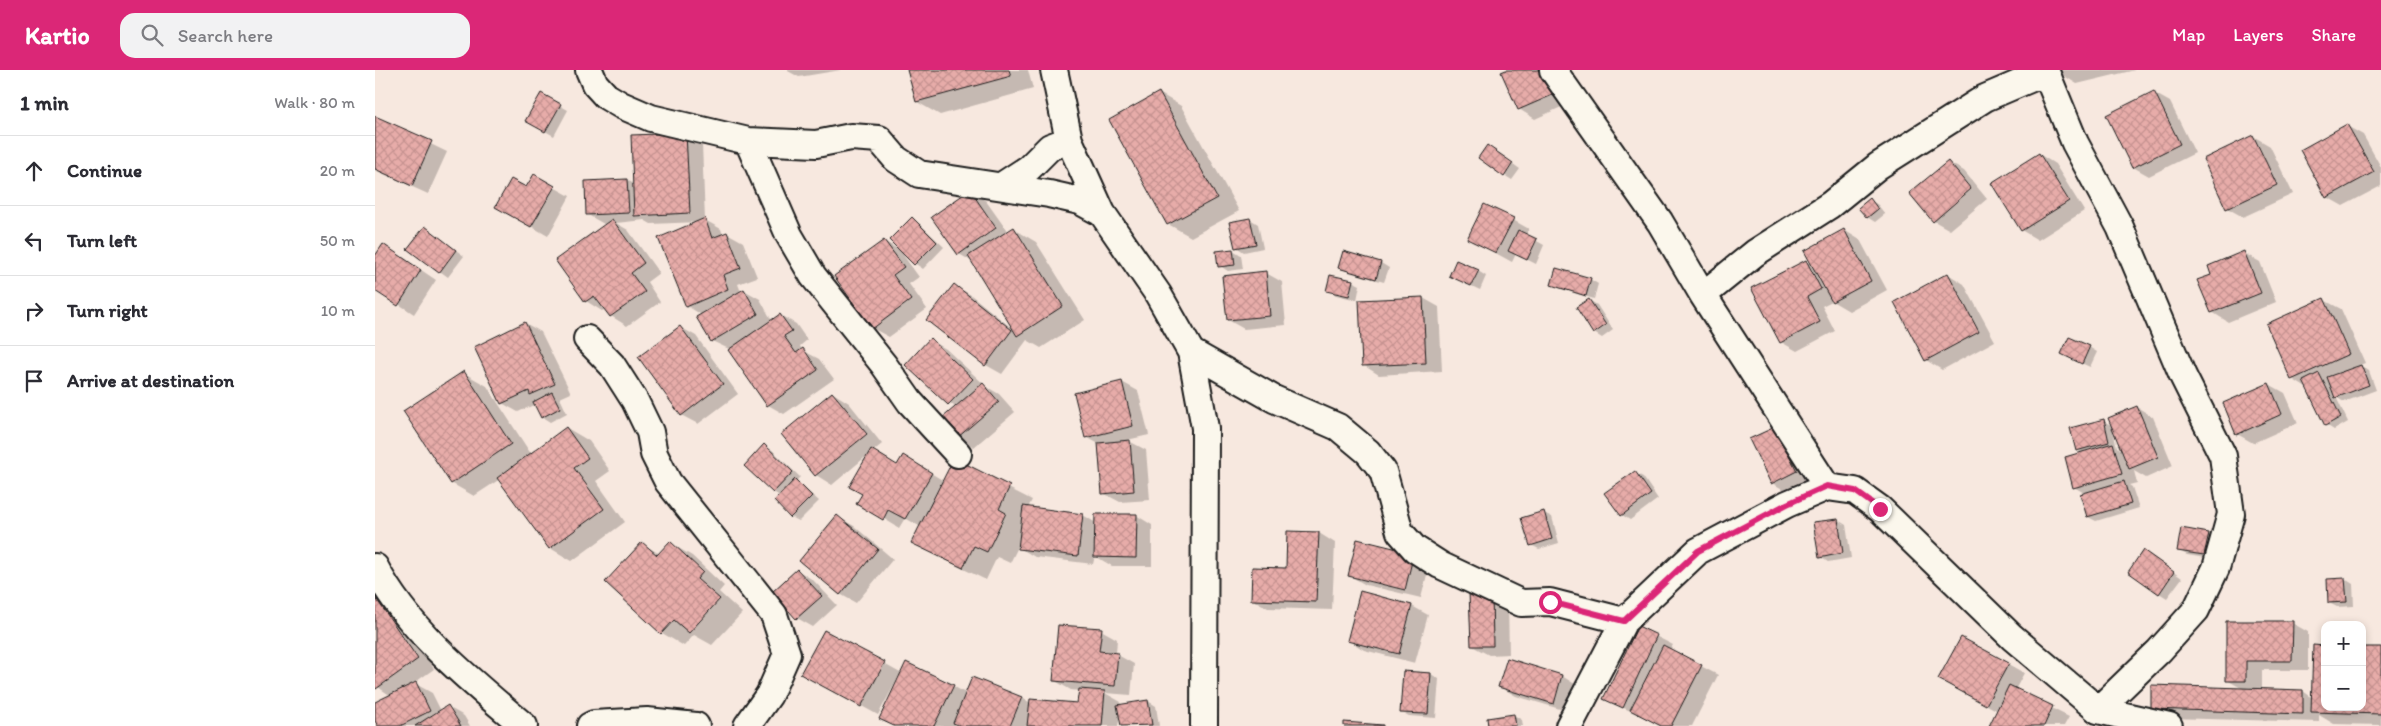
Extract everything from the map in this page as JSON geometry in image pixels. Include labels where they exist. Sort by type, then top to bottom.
[{"type":"street","points":[[589,70],[595,84],[606,96],[621,106],[651,118],[748,141],[816,144],[851,137],[879,139],[896,159],[919,174],[1003,185],[1080,201],[1102,213]]},
{"type":"street","points":[[1054,70],[1069,140],[1102,213],[1158,294],[1191,352],[1205,428],[1204,726]]},
{"type":"street","points":[[1553,70],[1660,222],[1703,295],[1827,486]]},
{"type":"street","points":[[1703,295],[1755,253],[1830,205],[1878,166],[1985,98],[2046,71],[2075,143],[2120,227],[2183,376],[2223,456],[2231,514],[2216,568],[2195,610],[2159,651],[2098,710]]},
{"type":"street","points":[[1003,185],[1029,168],[1050,147],[1069,140]]},
{"type":"street","points":[[748,141],[789,235],[813,276],[878,357],[910,402],[958,454]]},
{"type":"street","points":[[587,339],[612,365],[635,401],[649,432],[654,454],[668,482],[774,615],[787,654],[769,695],[747,726]]},
{"type":"street","points":[[1191,352],[1274,399],[1339,427],[1369,452],[1383,471],[1400,532],[1415,549],[1440,565],[1521,604],[1550,602],[1624,621]]},
{"type":"street","points":[[1569,726],[1624,621],[1698,551],[1787,504],[1827,486],[1855,491],[1880,509],[2012,636],[2098,710],[2169,726]]},
{"type":"street","points":[[375,567],[413,622],[457,669],[523,726]]},
{"type":"street","points":[[590,726],[594,724],[647,721],[695,726]]},
{"type":"building","points":[[907,70],[1009,70],[1011,76],[916,102]]},
{"type":"building","points":[[1506,70],[1555,70],[1564,90],[1518,110],[1501,72]]},
{"type":"building","points":[[2154,91],[2180,144],[2132,168],[2106,115]]},
{"type":"building","points":[[1159,92],[1217,198],[1167,225],[1109,120]]},
{"type":"building","points":[[541,93],[561,104],[545,132],[525,121]]},
{"type":"building","points":[[375,116],[432,141],[412,186],[375,169]]},
{"type":"building","points":[[2347,124],[2374,172],[2326,198],[2300,150]]},
{"type":"building","points":[[686,133],[690,213],[634,216],[631,135]]},
{"type":"building","points":[[2253,135],[2277,185],[2226,209],[2203,159]]},
{"type":"building","points":[[1487,145],[1513,163],[1504,177],[1478,158]]},
{"type":"building","points":[[2039,153],[2069,201],[2021,231],[1991,183]]},
{"type":"building","points":[[1948,161],[1971,189],[1933,222],[1909,193]]},
{"type":"building","points":[[534,174],[555,186],[531,227],[495,207],[511,179],[526,187]]},
{"type":"building","points":[[627,179],[629,213],[586,215],[585,181]]},
{"type":"building","points":[[970,190],[996,228],[958,255],[931,217]]},
{"type":"building","points":[[1870,198],[1878,209],[1867,218],[1858,208]]},
{"type":"building","points":[[1484,204],[1514,218],[1496,253],[1467,239]]},
{"type":"building","points":[[912,217],[937,242],[914,265],[889,240]]},
{"type":"building","points":[[705,218],[712,238],[727,232],[741,268],[723,275],[728,289],[686,307],[658,238]]},
{"type":"building","points":[[1250,218],[1256,244],[1235,248],[1229,222]]},
{"type":"building","points":[[612,219],[644,263],[631,273],[645,292],[610,317],[594,296],[585,302],[555,260]]},
{"type":"building","points":[[425,226],[456,250],[439,273],[407,249]]},
{"type":"building","points":[[1014,227],[1063,306],[1017,336],[968,256]]},
{"type":"building","points":[[1844,229],[1871,281],[1832,302],[1804,251]]},
{"type":"building","points":[[1518,230],[1537,239],[1527,260],[1508,251]]},
{"type":"building","points":[[884,240],[904,267],[893,275],[911,300],[872,329],[834,276]]},
{"type":"building","points":[[383,244],[421,270],[398,306],[375,291],[375,256]]},
{"type":"building","points":[[1233,249],[1235,265],[1218,267],[1216,251]]},
{"type":"building","points":[[1343,251],[1381,262],[1376,279],[1338,268]]},
{"type":"building","points":[[2244,251],[2261,293],[2211,313],[2197,280],[2211,275],[2208,266]]},
{"type":"building","points":[[1456,260],[1479,270],[1471,286],[1449,276]]},
{"type":"building","points":[[1806,260],[1821,289],[1807,297],[1820,322],[1780,343],[1751,288]]},
{"type":"building","points":[[1556,268],[1591,278],[1586,296],[1551,285]]},
{"type":"building","points":[[1266,271],[1270,316],[1227,320],[1222,276]]},
{"type":"building","points":[[1948,273],[1979,332],[1925,361],[1894,302]]},
{"type":"building","points":[[1330,275],[1353,280],[1349,296],[1326,291]]},
{"type":"building","points":[[954,284],[1012,330],[985,366],[926,320]]},
{"type":"building","points":[[744,289],[758,314],[711,342],[696,317]]},
{"type":"building","points":[[1423,297],[1426,363],[1362,366],[1359,300]]},
{"type":"building","points":[[2324,298],[2349,354],[2291,380],[2266,324]]},
{"type":"building","points":[[1589,299],[1606,325],[1593,334],[1576,307]]},
{"type":"building","points":[[780,314],[792,331],[784,336],[796,353],[803,348],[818,370],[767,406],[728,350]]},
{"type":"building","points":[[525,322],[555,384],[530,395],[529,391],[501,404],[474,347]]},
{"type":"building","points":[[680,326],[723,384],[681,416],[638,357]]},
{"type":"building","points":[[2069,337],[2090,346],[2082,364],[2061,354]]},
{"type":"building","points":[[930,338],[973,379],[948,405],[905,365]]},
{"type":"building","points":[[2361,365],[2369,385],[2335,398],[2327,377]]},
{"type":"building","points":[[464,371],[511,444],[451,484],[403,411]]},
{"type":"building","points":[[2319,373],[2341,417],[2325,426],[2303,381]]},
{"type":"building","points":[[1122,381],[1133,426],[1085,438],[1074,393]]},
{"type":"building","points":[[983,383],[999,402],[957,438],[941,419]]},
{"type":"building","points":[[2269,383],[2282,414],[2236,435],[2223,403]]},
{"type":"building","points":[[552,392],[560,408],[541,418],[533,402]]},
{"type":"building","points":[[832,392],[867,434],[815,476],[781,434]]},
{"type":"building","points":[[2137,406],[2158,457],[2129,469],[2108,418]]},
{"type":"building","points":[[2104,419],[2109,442],[2076,451],[2070,428]]},
{"type":"building","points":[[566,427],[588,458],[574,468],[604,509],[549,549],[497,478]]},
{"type":"building","points":[[1775,427],[1797,471],[1771,484],[1749,439]]},
{"type":"building","points":[[1130,440],[1134,491],[1102,494],[1098,443]]},
{"type":"building","points":[[2113,443],[2122,474],[2073,488],[2065,457]]},
{"type":"building","points":[[764,444],[793,472],[773,493],[744,466]]},
{"type":"building","points":[[871,449],[897,465],[903,455],[932,473],[905,519],[888,510],[883,520],[856,504],[862,494],[849,487]]},
{"type":"building","points":[[954,458],[1010,486],[999,509],[1006,513],[987,552],[974,546],[963,568],[911,543]]},
{"type":"building","points":[[1635,471],[1651,494],[1621,516],[1604,493]]},
{"type":"building","points":[[795,479],[812,496],[790,518],[774,501]]},
{"type":"building","points":[[2124,481],[2131,504],[2087,517],[2080,494]]},
{"type":"building","points":[[1023,506],[1083,514],[1078,556],[1018,549]]},
{"type":"building","points":[[1544,511],[1552,539],[1530,546],[1521,518]]},
{"type":"building","points":[[1095,514],[1137,514],[1136,558],[1094,557]]},
{"type":"building","points":[[837,515],[878,549],[840,595],[799,561]]},
{"type":"building","points":[[1838,519],[1843,553],[1819,558],[1813,522]]},
{"type":"building","points":[[2181,528],[2209,533],[2204,555],[2177,551]]},
{"type":"building","points":[[1287,531],[1319,532],[1316,602],[1251,600],[1252,567],[1286,568]]},
{"type":"building","points":[[1357,539],[1414,553],[1405,590],[1348,576]]},
{"type":"building","points":[[670,541],[703,572],[697,579],[720,599],[689,633],[674,620],[661,634],[605,582],[642,542],[657,555]]},
{"type":"building","points":[[2143,550],[2174,572],[2159,594],[2128,572]]},
{"type":"building","points":[[797,569],[822,596],[796,619],[772,592]]},
{"type":"building","points":[[2345,578],[2347,602],[2328,603],[2327,579]]},
{"type":"building","points":[[1360,591],[1412,605],[1399,654],[1347,641]]},
{"type":"building","points":[[1492,591],[1493,646],[1471,646],[1469,592]]},
{"type":"building","points":[[375,597],[418,659],[376,689],[375,687]]},
{"type":"building","points":[[2226,621],[2293,621],[2292,661],[2246,661],[2246,681],[2226,681]]},
{"type":"building","points":[[1058,625],[1102,628],[1099,651],[1118,653],[1115,686],[1053,681]]},
{"type":"building","points":[[1638,626],[1657,635],[1623,708],[1603,699]]},
{"type":"building","points":[[824,630],[885,662],[861,707],[800,674]]},
{"type":"building","points":[[1961,637],[2009,663],[1986,705],[1938,679]]},
{"type":"building","points":[[1663,645],[1702,665],[1671,726],[1661,726],[1630,710]]},
{"type":"building","points":[[2313,645],[2321,646],[2321,711],[2366,711],[2366,647],[2381,647],[2381,714],[2311,712]]},
{"type":"building","points":[[1507,658],[1562,675],[1554,704],[1498,687]]},
{"type":"building","points":[[906,662],[954,685],[934,726],[894,726],[879,719]]},
{"type":"building","points":[[1403,671],[1431,673],[1428,714],[1400,713]]},
{"type":"building","points":[[972,677],[1022,697],[1010,726],[961,726],[953,723]]},
{"type":"building","points":[[416,682],[430,711],[400,726],[378,726],[375,721],[375,702]]},
{"type":"building","points":[[2009,685],[2053,706],[2044,726],[1989,726]]},
{"type":"building","points":[[2151,685],[2303,690],[2303,714],[2151,709]]},
{"type":"building","points":[[1079,689],[1105,691],[1102,726],[1027,726],[1030,699],[1077,703]]},
{"type":"building","points":[[1148,700],[1152,725],[1121,726],[1117,705]]},
{"type":"building","points":[[448,705],[461,726],[415,726]]},
{"type":"building","points":[[1514,714],[1516,726],[1488,726],[1487,718]]},
{"type":"building","points":[[1344,722],[1383,725],[1383,726],[1344,726]]},
{"type":"route","points":[[1550,602],[1624,621],[1698,551],[1787,504],[1827,486],[1855,491],[1880,509]]}]
